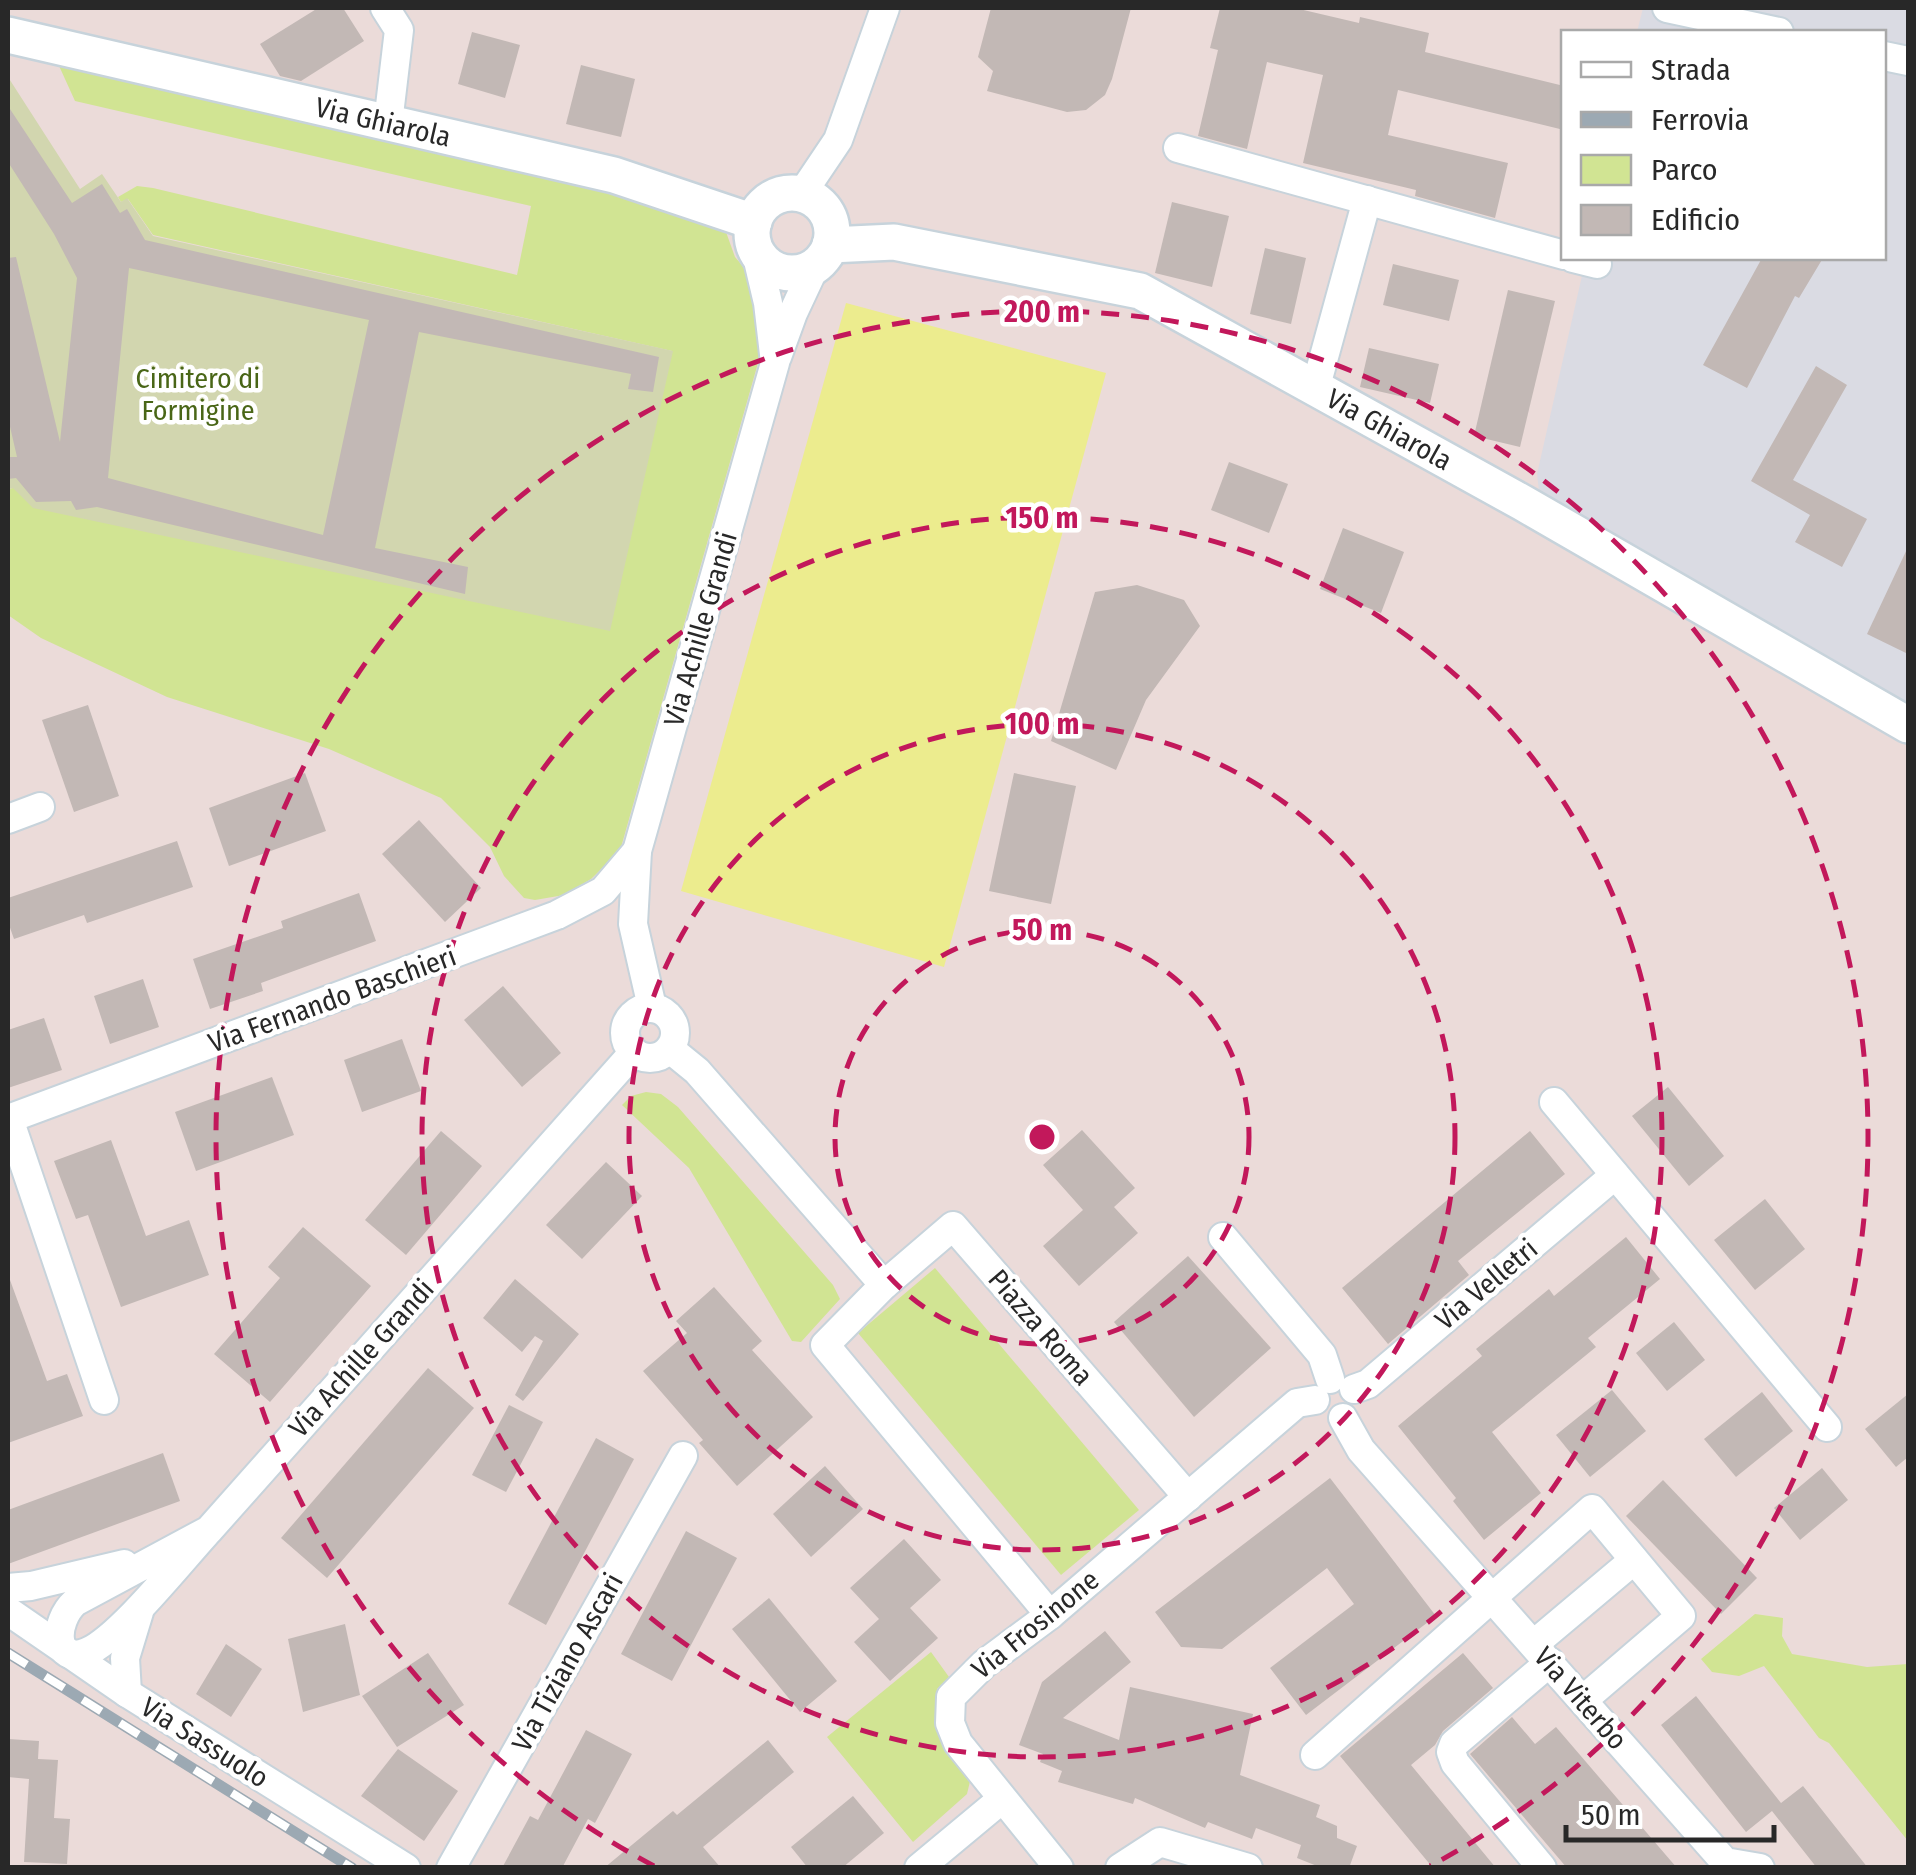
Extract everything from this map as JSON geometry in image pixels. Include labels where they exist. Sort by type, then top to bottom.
[{"type":"street","points":[[386,8],[399,30],[388,123]]},
{"type":"street","points":[[801,195],[838,140],[885,8]]},
{"type":"street","points":[[1667,8],[1770,30]]},
{"type":"street","name":"Via Ghiarola","points":[[8,35],[614,175],[755,237],[764,262],[789,274],[822,255],[894,242],[1140,292],[1316,386],[1908,725]]},
{"type":"street","points":[[1178,148],[1561,254]]},
{"type":"street","points":[[755,237],[767,202],[778,196],[801,195],[823,208],[832,232],[793,313],[775,363]]},
{"type":"street","points":[[1316,386],[1367,200]]},
{"type":"street","name":"Via Achille Grandi","points":[[652,1007],[633,924],[637,852],[775,363],[755,237]]},
{"type":"street","points":[[8,819],[40,807]]},
{"type":"street","name":"Via Fernando Baschieri","points":[[104,1400],[8,1119],[557,916],[603,891],[637,852]]},
{"type":"street","points":[[652,1007],[672,1019],[676,1034],[670,1049],[648,1058],[634,1052],[626,1039],[627,1023],[637,1011],[652,1007]]},
{"type":"street","points":[[670,1049],[697,1071],[884,1285]]},
{"type":"street","name":"Via Achille Grandi","points":[[209,1530],[159,1554],[67,1609],[61,1618],[59,1641],[68,1652],[78,1655],[103,1642],[147,1597],[209,1530],[634,1052]]},
{"type":"street","points":[[1554,1102],[1828,1428]]},
{"type":"street","name":"Via Velletri","points":[[1188,1497],[1297,1403],[1333,1389],[1368,1384],[1615,1175]]},
{"type":"street","name":"Piazza Roma","points":[[1050,1615],[825,1345],[884,1285],[953,1226],[1188,1497]]},
{"type":"street","points":[[1223,1237],[1322,1355],[1333,1389]]},
{"type":"street","name":"Via Viterbo","points":[[1333,1389],[1355,1406],[1342,1418],[1360,1450],[1725,1862],[1760,1868]]},
{"type":"street","name":"Via Tiziano Ascari","points":[[451,1868],[683,1456]]},
{"type":"street","name":"Via Frosinone","points":[[1059,1868],[958,1743],[950,1723],[951,1697],[984,1664],[1050,1615],[1188,1497]]},
{"type":"street","points":[[1314,1755],[1592,1509],[1681,1616],[1582,1700]]},
{"type":"street","name":"Via Achille Grandi","points":[[8,1588],[49,1582],[159,1554]]},
{"type":"street","points":[[1542,1868],[1455,1763],[1454,1744],[1634,1560]]},
{"type":"street","name":"Via Achille Grandi","points":[[127,1693],[124,1658],[135,1620],[147,1597]]},
{"type":"street","name":"Via Sassuolo","points":[[8,1612],[127,1693],[406,1868]]},
{"type":"street","points":[[920,1868],[1002,1799]]},
{"type":"street","points":[[1120,1868],[1160,1842],[1248,1868]]},
{"type":"shaded area","points":[[1643,8],[1908,8],[1908,709],[1547,504],[1539,491],[1537,474],[1586,260],[1886,260],[1886,30],[1638,30]]},
{"type":"shaded area","points":[[846,303],[1106,373],[944,967],[681,891]]},
{"type":"green space","points":[[55,57],[709,216],[726,232],[735,257],[757,283],[769,324],[620,851],[591,879],[564,895],[524,898],[504,876],[490,847],[441,798],[329,749],[167,697],[41,638],[8,615],[8,489],[672,351],[153,235],[128,199],[121,202],[118,197],[137,186],[153,188],[517,275],[531,206],[75,101]]},
{"type":"green space","name":"Cimitero di Formigine","points":[[8,77],[80,189],[102,174],[121,202],[127,198],[153,236],[673,351],[610,631],[33,508],[13,488],[8,489]]},
{"type":"green space","points":[[661,1094],[678,1107],[833,1285],[840,1299],[801,1342],[792,1341],[689,1168],[622,1105],[631,1096]]},
{"type":"green space","points":[[935,1268],[1139,1510],[1061,1575],[858,1333]]},
{"type":"green space","points":[[1755,1614],[1783,1618],[1782,1636],[1792,1654],[1867,1667],[1908,1664],[1908,1841],[1829,1743],[1819,1738],[1764,1666],[1739,1676],[1712,1672],[1701,1659]]},
{"type":"green space","points":[[931,1652],[949,1677],[937,1689],[936,1716],[972,1773],[967,1794],[913,1842],[827,1737]]},
{"type":"building","points":[[318,8],[343,8],[364,41],[301,81],[280,76],[260,44]]},
{"type":"building","points":[[991,8],[1131,8],[1105,95],[1086,110],[1067,112],[987,91],[993,71],[978,57]]},
{"type":"building","points":[[1220,8],[1295,8],[1359,23],[1360,17],[1429,33],[1425,52],[1561,85],[1561,129],[1398,90],[1388,135],[1508,163],[1495,218],[1415,196],[1416,190],[1303,163],[1323,75],[1267,62],[1247,149],[1198,136],[1218,50],[1210,48]]},
{"type":"building","points":[[472,32],[520,45],[505,98],[458,84]]},
{"type":"building","points":[[581,65],[635,79],[621,137],[566,124]]},
{"type":"building","points":[[8,106],[72,203],[102,184],[120,213],[127,209],[145,240],[659,357],[653,392],[628,389],[631,374],[419,332],[375,548],[468,567],[465,594],[97,507],[76,510],[71,501],[36,502],[16,478],[8,479],[8,457],[17,457],[8,418],[8,258],[16,257],[60,442],[77,278],[8,162]],"holes":[[[129,268],[369,320],[323,535],[108,478]]]},
{"type":"building","points":[[1172,202],[1229,216],[1212,287],[1155,273]]},
{"type":"building","points":[[1265,248],[1306,258],[1291,324],[1250,314]]},
{"type":"building","points":[[1761,260],[1822,260],[1799,298],[1795,296],[1747,388],[1703,365]]},
{"type":"building","points":[[1393,264],[1459,280],[1449,321],[1383,305]]},
{"type":"building","points":[[1508,290],[1555,301],[1520,447],[1474,436]]},
{"type":"building","points":[[1369,348],[1439,364],[1430,403],[1360,387]]},
{"type":"building","points":[[1816,366],[1847,385],[1793,480],[1867,519],[1842,567],[1795,542],[1810,515],[1751,481]]},
{"type":"building","points":[[1229,462],[1288,484],[1269,533],[1211,510]]},
{"type":"building","points":[[1343,528],[1404,552],[1381,613],[1320,589]]},
{"type":"building","points":[[1908,547],[1908,654],[1867,634]]},
{"type":"building","points":[[1137,585],[1184,600],[1200,626],[1146,700],[1116,770],[1051,741],[1095,592]]},
{"type":"building","points":[[88,705],[119,796],[74,812],[42,720]]},
{"type":"building","points":[[305,773],[326,831],[229,866],[209,808]]},
{"type":"building","points":[[1014,773],[1076,786],[1051,904],[989,891]]},
{"type":"building","points":[[419,820],[481,888],[445,922],[382,854]]},
{"type":"building","points":[[177,841],[193,887],[87,923],[84,915],[14,939],[8,922],[8,898]]},
{"type":"building","points":[[359,893],[376,941],[261,983],[263,991],[210,1009],[193,959],[283,928],[281,921]]},
{"type":"building","points":[[143,979],[159,1027],[110,1044],[94,996]]},
{"type":"building","points":[[503,986],[561,1053],[522,1087],[464,1020]]},
{"type":"building","points":[[44,1018],[62,1070],[8,1088],[8,1030]]},
{"type":"building","points":[[402,1039],[421,1091],[362,1112],[344,1060]]},
{"type":"building","points":[[272,1077],[294,1135],[196,1171],[175,1112]]},
{"type":"building","points":[[1668,1087],[1724,1156],[1689,1186],[1632,1116]]},
{"type":"building","points":[[1082,1130],[1135,1188],[1114,1207],[1138,1233],[1079,1286],[1043,1246],[1083,1210],[1043,1165]]},
{"type":"building","points":[[441,1131],[482,1166],[406,1255],[365,1220]]},
{"type":"building","points":[[1530,1131],[1565,1174],[1458,1261],[1469,1275],[1388,1344],[1342,1288]]},
{"type":"building","points":[[111,1140],[146,1236],[189,1220],[209,1275],[121,1307],[88,1215],[76,1219],[54,1161]]},
{"type":"building","points":[[606,1162],[642,1196],[582,1259],[546,1225]]},
{"type":"building","points":[[1765,1199],[1805,1249],[1755,1290],[1714,1240]]},
{"type":"building","points":[[303,1227],[371,1286],[270,1402],[214,1354],[280,1278],[268,1267]]},
{"type":"building","points":[[1626,1237],[1660,1279],[1588,1338],[1596,1347],[1492,1432],[1541,1493],[1484,1540],[1398,1426],[1482,1356],[1476,1349],[1549,1289],[1554,1296]]},
{"type":"building","points":[[1188,1256],[1271,1348],[1194,1417],[1114,1322]]},
{"type":"building","points":[[515,1279],[579,1334],[523,1401],[515,1395],[543,1341],[535,1336],[522,1352],[483,1318]]},
{"type":"building","points":[[8,1280],[47,1381],[67,1374],[83,1416],[8,1443]]},
{"type":"building","points":[[714,1287],[762,1341],[752,1350],[813,1417],[737,1486],[643,1371],[687,1333],[676,1321]]},
{"type":"building","points":[[1674,1322],[1705,1360],[1667,1391],[1636,1353]]},
{"type":"building","points":[[428,1368],[474,1408],[327,1578],[281,1538]]},
{"type":"building","points":[[1612,1390],[1646,1431],[1590,1477],[1556,1435]]},
{"type":"building","points":[[1762,1392],[1793,1431],[1736,1477],[1704,1439]]},
{"type":"building","points":[[1908,1394],[1908,1457],[1896,1467],[1865,1429]]},
{"type":"building","points":[[509,1405],[543,1422],[506,1492],[472,1475]]},
{"type":"building","points":[[596,1438],[634,1459],[546,1625],[508,1604]]},
{"type":"building","points":[[163,1453],[180,1501],[8,1564],[8,1510]]},
{"type":"building","points":[[825,1466],[863,1509],[811,1557],[773,1514]]},
{"type":"building","points":[[1822,1468],[1848,1500],[1800,1540],[1774,1508]]},
{"type":"building","points":[[1330,1478],[1436,1616],[1306,1715],[1270,1668],[1354,1604],[1327,1568],[1222,1649],[1181,1647],[1155,1612]]},
{"type":"building","points":[[1663,1480],[1757,1578],[1721,1614],[1626,1516]]},
{"type":"building","points":[[686,1531],[737,1558],[672,1681],[621,1654]]},
{"type":"building","points":[[904,1539],[941,1580],[910,1608],[938,1638],[890,1681],[854,1642],[879,1619],[850,1588]]},
{"type":"building","points":[[769,1598],[837,1681],[800,1712],[732,1629]]},
{"type":"building","points":[[345,1624],[360,1695],[303,1712],[288,1639]]},
{"type":"building","points":[[1105,1631],[1131,1662],[1063,1718],[1119,1740],[1130,1687],[1253,1714],[1240,1775],[1320,1805],[1316,1817],[1337,1826],[1337,1838],[1357,1846],[1349,1868],[1322,1868],[1297,1858],[1301,1845],[1256,1828],[1252,1839],[1208,1822],[1205,1828],[1135,1798],[1133,1804],[1058,1782],[1062,1771],[1040,1762],[1043,1754],[1019,1745],[1042,1682]]},
{"type":"building","points":[[226,1644],[262,1669],[231,1717],[196,1694]]},
{"type":"building","points":[[428,1653],[464,1705],[397,1747],[362,1696]]},
{"type":"building","points":[[1463,1653],[1493,1688],[1411,1765],[1496,1868],[1433,1868],[1340,1756]]},
{"type":"building","points":[[1696,1696],[1781,1803],[1803,1786],[1868,1868],[1817,1868],[1772,1811],[1746,1832],[1661,1725]]},
{"type":"building","points":[[1512,1717],[1535,1744],[1556,1727],[1677,1868],[1567,1868],[1470,1754]]},
{"type":"building","points":[[586,1730],[632,1754],[595,1823],[588,1819],[562,1868],[502,1868],[530,1816],[538,1820]]},
{"type":"building","points":[[8,1739],[39,1741],[38,1759],[58,1760],[54,1818],[70,1819],[67,1864],[24,1862],[29,1779],[8,1777]]},
{"type":"building","points":[[768,1740],[794,1772],[703,1847],[721,1868],[604,1868],[673,1811],[677,1815]]},
{"type":"building","points":[[398,1749],[458,1791],[424,1841],[361,1796]]},
{"type":"building","points":[[853,1796],[884,1833],[842,1868],[808,1868],[791,1847]]},
{"type":"railway","points":[[8,1653],[352,1868]]}]
